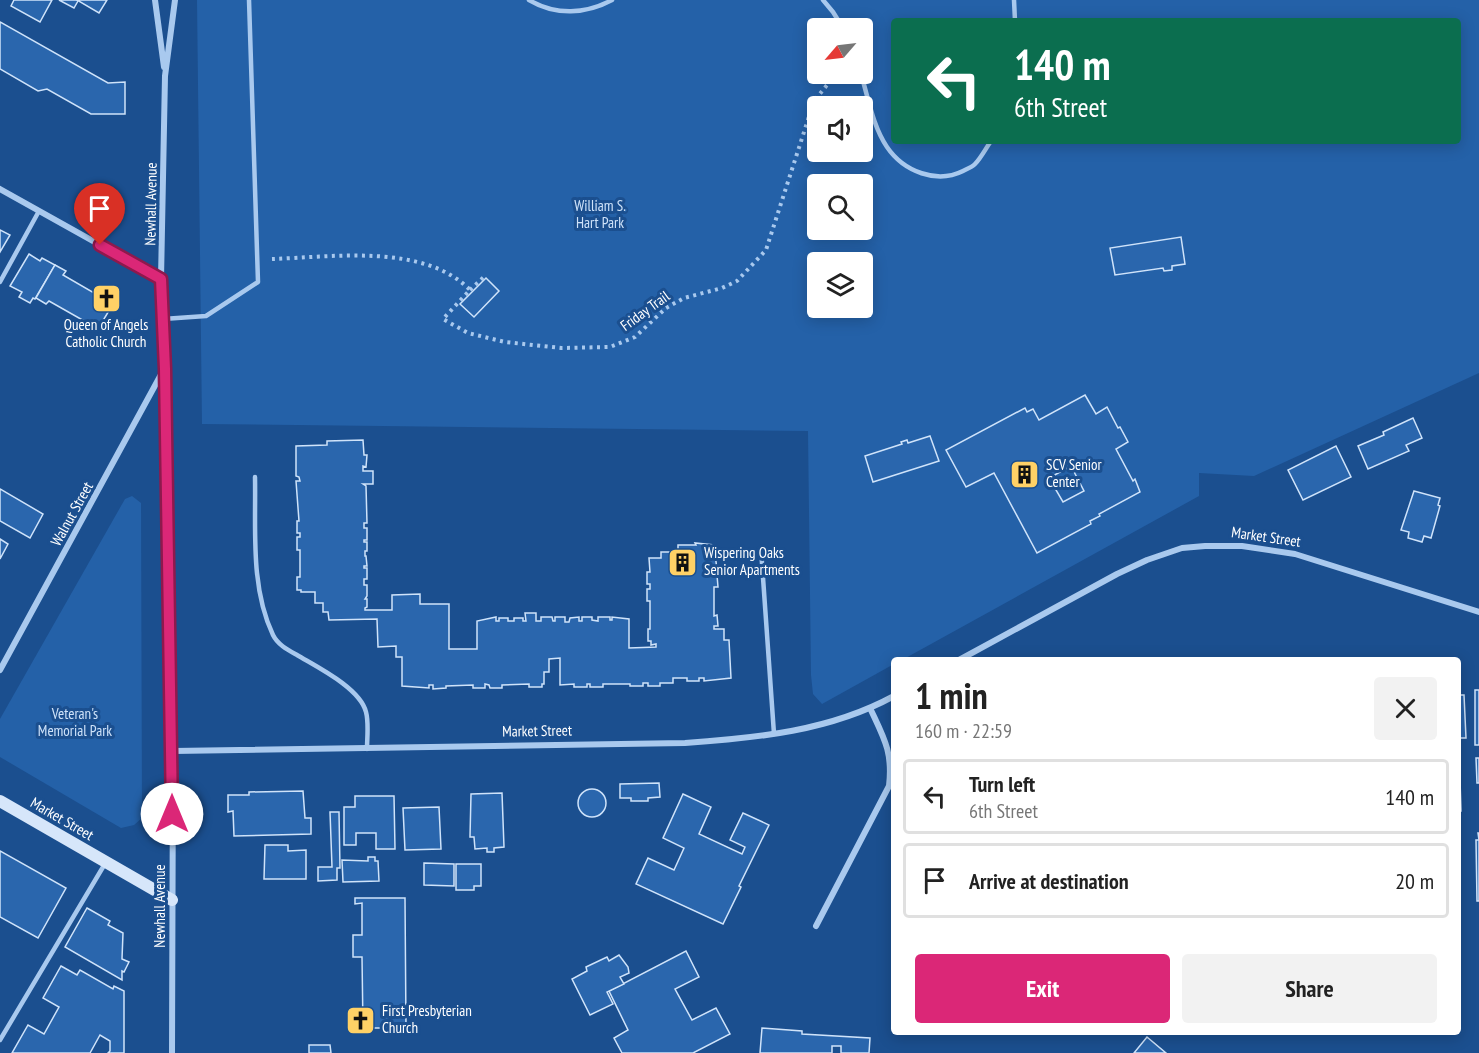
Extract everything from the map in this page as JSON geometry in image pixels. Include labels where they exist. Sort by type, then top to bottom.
[{"type":"street","name":"Newhall Avenue","points":[[155,0],[165,76]]},
{"type":"street","name":"Newhall Avenue","points":[[172,1053],[172,751],[165,369],[161,279],[165,76],[175,0]]},
{"type":"street","points":[[0,189],[161,279]]},
{"type":"street","name":"Walnut Street","points":[[0,670],[165,369]]},
{"type":"street","name":"Market Street","points":[[965,657],[1137,565],[1182,548],[1242,546],[1295,554],[1479,612]]},
{"type":"street","name":"Market Street","points":[[172,751],[685,743],[738,739],[829,723],[891,698]]},
{"type":"street","points":[[870,708],[887,743],[891,760]]},
{"type":"street","points":[[816,926],[890,786],[891,775]]},
{"type":"street","name":"Market Street","points":[[0,801],[172,900]]},
{"type":"lane","points":[[163,319],[206,316],[258,282],[249,0]]},
{"type":"lane","points":[[529,0],[549,9],[582,12],[612,0]]},
{"type":"lane","points":[[823,0],[836,18]]},
{"type":"lane","points":[[1014,0],[1015,18]]},
{"type":"lane","points":[[864,84],[881,138],[888,149],[900,160],[920,173],[935,178],[954,175],[975,165],[989,144]]},
{"type":"lane","points":[[0,282],[39,211]]},
{"type":"lane","points":[[255,477],[257,578],[273,636],[283,647],[343,683],[353,692],[366,713],[367,749]]},
{"type":"lane","points":[[761,549],[774,734]]},
{"type":"lane","points":[[0,1040],[106,861]]},
{"type":"path","name":"Friday Trail","points":[[470,290],[443,320],[468,333],[505,342],[561,348],[610,347],[635,337],[666,308],[684,298],[722,288],[737,281],[766,250],[814,101],[828,84]]},
{"type":"path","points":[[258,259],[398,257],[426,264],[455,276],[470,290],[486,275]]},
{"type":"green space","name":"William S. Hart Park","points":[[197,0],[1479,0],[1479,373],[1254,476],[1199,473],[1199,496],[907,657],[891,657],[891,666],[822,704],[813,694],[808,431],[202,424]]},
{"type":"green space","name":"Veteran's Memorial Park","points":[[132,496],[141,503],[142,818],[134,825],[121,828],[0,757],[0,719],[125,499]]},
{"type":"building","points":[[14,0],[52,0],[40,22],[11,6]]},
{"type":"building","points":[[59,0],[77,0],[78,1],[74,8]]},
{"type":"building","points":[[77,0],[107,0],[99,13]]},
{"type":"building","points":[[0,22],[108,83],[125,82],[125,114],[91,114],[47,89],[38,91],[0,69]]},
{"type":"building","points":[[0,230],[10,235],[0,252]]},
{"type":"building","points":[[1181,237],[1185,264],[1172,266],[1172,270],[1164,271],[1163,268],[1115,275],[1110,248]]},
{"type":"building","points":[[29,254],[40,261],[42,258],[55,265],[35,299],[33,298],[30,303],[19,297],[22,292],[10,286]]},
{"type":"building","points":[[55,265],[66,271],[63,275],[108,301],[105,306],[110,309],[101,324],[96,322],[93,326],[49,301],[46,304],[36,298]]},
{"type":"building","points":[[486,278],[499,291],[474,317],[460,304]]},
{"type":"building","name":"SCV Senior Center","points":[[1085,395],[1096,414],[1107,407],[1128,442],[1116,449],[1133,481],[1135,479],[1140,492],[1099,514],[1100,516],[1090,521],[1091,524],[1037,553],[994,473],[966,487],[946,450],[1025,408],[1027,412],[1033,409],[1039,420]],"holes":[[[1071,466],[1084,491],[1063,502],[1049,478]]]},
{"type":"building","points":[[1413,418],[1422,438],[1406,445],[1409,451],[1368,469],[1358,446],[1384,435],[1383,432]]},
{"type":"building","points":[[930,436],[939,461],[873,482],[865,456],[902,444],[901,442],[907,440],[908,443]]},
{"type":"building","name":"Wispering Oaks Senior Apartments","points":[[363,440],[364,455],[367,455],[366,467],[363,466],[363,471],[373,471],[373,484],[363,484],[366,486],[367,523],[364,523],[364,528],[367,528],[367,540],[364,540],[367,542],[365,556],[367,566],[364,566],[367,568],[367,579],[364,579],[364,585],[367,585],[365,610],[392,610],[392,595],[420,594],[420,604],[449,604],[449,649],[477,649],[477,621],[496,617],[496,621],[499,621],[499,618],[514,621],[514,618],[523,618],[523,621],[526,621],[525,613],[536,613],[536,621],[541,621],[541,617],[552,617],[555,621],[555,617],[565,617],[565,622],[569,622],[570,618],[579,617],[579,621],[582,621],[582,617],[592,617],[592,620],[598,621],[598,617],[610,617],[610,620],[612,617],[629,619],[629,648],[656,647],[656,644],[651,645],[651,641],[648,641],[648,629],[650,629],[650,601],[647,601],[647,589],[650,589],[650,584],[647,584],[647,572],[650,572],[649,558],[661,558],[661,552],[678,552],[678,545],[696,545],[695,543],[714,545],[717,570],[714,570],[714,576],[717,575],[718,587],[714,587],[714,616],[717,615],[718,626],[714,626],[714,629],[724,629],[724,640],[729,640],[731,678],[704,681],[704,678],[699,678],[699,681],[687,681],[687,678],[673,678],[673,683],[660,683],[660,686],[648,686],[648,683],[643,683],[643,686],[603,684],[603,687],[590,687],[590,684],[587,684],[587,687],[574,687],[574,684],[560,685],[560,658],[549,659],[549,672],[544,672],[542,687],[529,687],[529,684],[502,685],[502,688],[490,688],[485,684],[485,688],[473,688],[473,685],[433,689],[433,685],[429,685],[429,688],[402,686],[402,657],[396,657],[396,646],[378,647],[377,619],[329,620],[328,612],[323,612],[323,603],[315,603],[315,592],[297,590],[297,577],[300,577],[300,550],[297,550],[297,537],[300,537],[300,533],[297,533],[297,521],[299,521],[296,481],[300,481],[296,476],[296,446],[327,445],[327,441]]},
{"type":"building","points":[[1336,446],[1351,477],[1303,500],[1288,470]]},
{"type":"building","points":[[0,489],[43,514],[30,538],[0,521]]},
{"type":"building","points":[[1414,491],[1440,498],[1431,538],[1424,536],[1422,542],[1408,538],[1409,532],[1401,530]]},
{"type":"building","points":[[0,539],[8,544],[0,559]]},
{"type":"building","points":[[1475,690],[1479,690],[1479,745],[1475,745]]},
{"type":"building","points":[[1461,695],[1464,695],[1466,738],[1461,738]]},
{"type":"building","points":[[1476,758],[1479,758],[1479,783],[1477,783]]},
{"type":"building","points":[[659,783],[660,797],[648,798],[648,801],[631,801],[631,798],[620,798],[620,784]]},
{"type":"building","points":[[592,789],[602,793],[606,803],[602,813],[592,817],[582,813],[578,803],[582,793]]},
{"type":"building","points":[[303,791],[305,818],[311,818],[311,834],[234,836],[233,811],[228,812],[228,795],[249,795],[249,792]]},
{"type":"building","points":[[502,793],[504,847],[494,848],[494,852],[487,852],[487,848],[475,849],[474,837],[470,837],[471,794]]},
{"type":"building","points":[[683,794],[711,807],[699,834],[742,854],[745,847],[730,840],[743,813],[769,825],[723,924],[636,884],[648,858],[674,870],[684,848],[663,838]]},
{"type":"building","points":[[355,796],[394,796],[395,849],[376,849],[376,833],[356,833],[356,845],[344,845],[344,807],[355,807]]},
{"type":"building","points":[[439,807],[441,849],[405,850],[403,808]]},
{"type":"building","points":[[330,812],[339,812],[340,868],[337,868],[337,880],[318,881],[318,867],[332,867]]},
{"type":"building","points":[[1476,840],[1479,840],[1479,901],[1477,901]]},
{"type":"building","points":[[265,845],[288,845],[288,851],[306,850],[306,879],[264,879]]},
{"type":"building","points":[[0,851],[66,888],[38,938],[0,917]]},
{"type":"building","points":[[368,857],[375,857],[375,861],[378,861],[379,881],[343,882],[342,860],[368,861]]},
{"type":"building","points":[[424,863],[454,864],[454,886],[424,885]]},
{"type":"building","points":[[456,864],[481,864],[481,886],[474,886],[474,890],[456,890]]},
{"type":"building","points":[[355,898],[405,898],[406,1028],[363,1028],[362,957],[353,957],[353,935],[362,935],[362,903],[355,904]]},
{"type":"building","points":[[87,908],[110,921],[108,925],[123,933],[122,959],[129,962],[124,972],[122,971],[122,980],[65,947]]},
{"type":"building","points":[[686,951],[699,977],[675,989],[692,1020],[716,1008],[730,1034],[693,1053],[622,1053],[614,1038],[628,1030],[609,991]]},
{"type":"building","points":[[619,955],[628,967],[629,973],[620,977],[624,984],[607,992],[613,1004],[590,1015],[572,979],[587,971],[586,967],[607,957],[609,961]]},
{"type":"building","points":[[61,966],[77,975],[80,970],[113,989],[114,986],[124,991],[124,1053],[108,1053],[110,1041],[100,1035],[90,1053],[12,1053],[28,1025],[44,1034],[59,1007],[43,998]]},
{"type":"building","points":[[762,1028],[802,1031],[802,1034],[870,1038],[869,1053],[841,1053],[841,1046],[832,1046],[832,1053],[760,1053]]},
{"type":"building","points":[[1147,1037],[1166,1053],[1134,1053]]},
{"type":"building","points":[[309,1045],[330,1045],[331,1053],[309,1053]]},
{"type":"place","name":"Queen of Angels Catholic Church","points":[[106,298]]},
{"type":"place","name":"SCV Senior Center","points":[[1025,474]]},
{"type":"place","name":"Wispering Oaks Senior Apartments","points":[[683,562]]},
{"type":"place","name":"First Presbyterian Church","points":[[361,1020]]},
{"type":"route","points":[[100,245],[161,279],[165,369],[172,814]]}]
